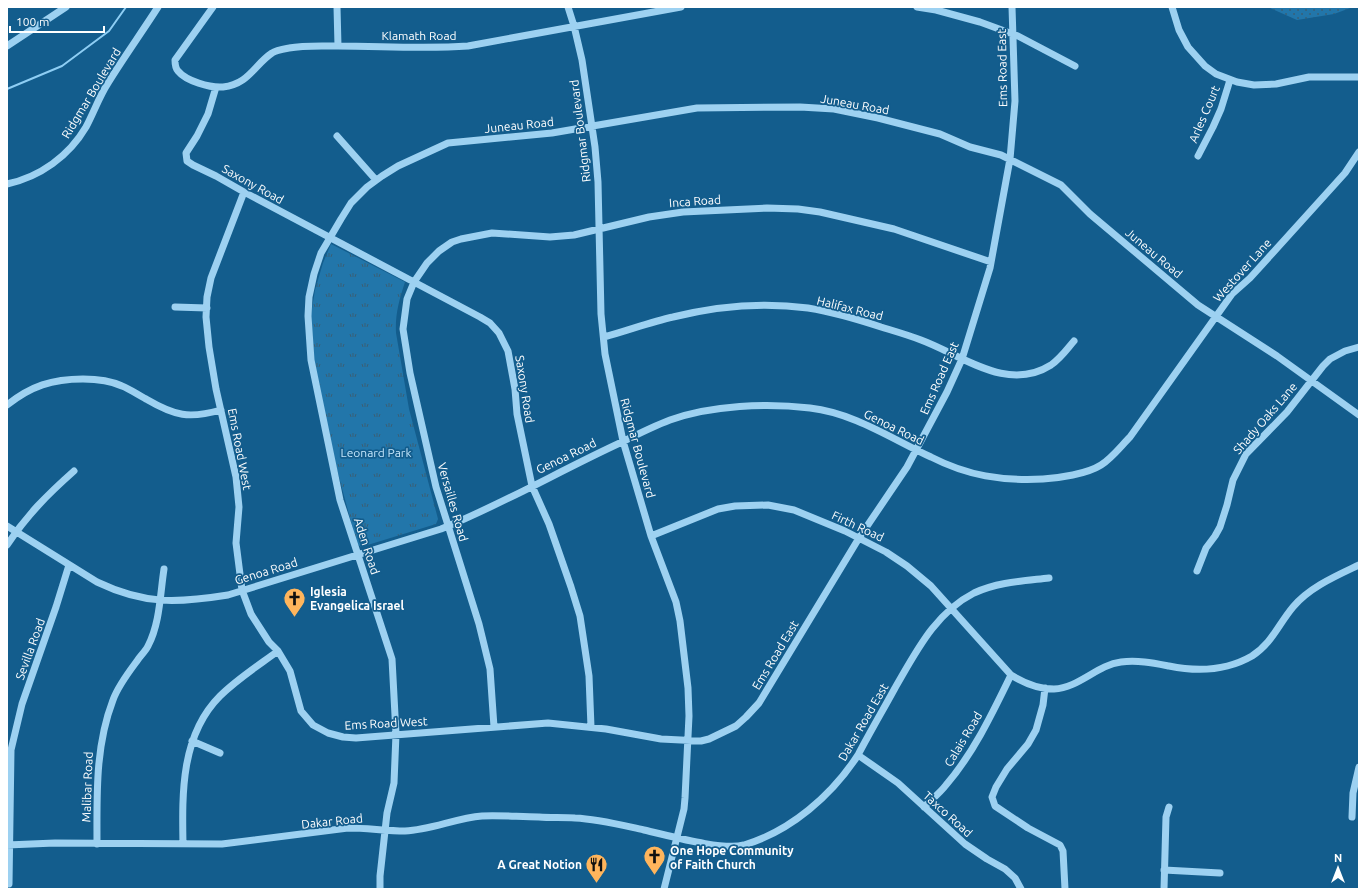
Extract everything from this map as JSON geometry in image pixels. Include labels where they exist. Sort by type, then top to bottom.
[{"type":"street","points":[[7,46],[66,7]]},
{"type":"street","name":"Ridgmar Boulevard","points":[[7,184],[27,179],[43,170],[66,153],[86,126],[107,85],[158,7]]},
{"type":"street","name":"Klamath Road","points":[[213,7],[175,60],[175,64],[178,72],[187,78],[202,85],[216,87],[224,87],[248,77],[271,54],[290,47],[357,45],[468,46],[681,7]]},
{"type":"street","points":[[337,7],[338,46]]},
{"type":"street","name":"Ridgmar Boulevard","points":[[568,7],[582,60],[592,126],[598,182],[601,314],[605,354],[623,441],[651,536],[676,602],[680,621],[688,688],[688,740],[684,809],[664,889]]},
{"type":"street","points":[[917,7],[936,10],[980,22],[1013,34],[1075,66]]},
{"type":"street","name":"Ems Road East","points":[[688,740],[709,739],[726,732],[746,717],[759,703],[859,538],[907,467],[947,392],[962,359],[991,262],[1010,160],[1015,102],[1012,7]]},
{"type":"street","points":[[1172,7],[1188,47],[1205,66],[1216,74],[1230,80],[1254,85],[1276,84],[1309,77],[1359,77]]},
{"type":"street","name":"Arles Court","points":[[1198,156],[1221,109],[1230,80]]},
{"type":"street","name":"Saxony Road","points":[[216,87],[208,114],[197,136],[186,153],[186,158],[188,161],[490,323],[506,344],[511,362],[517,414],[532,486],[548,524],[580,616],[589,676],[591,727]]},
{"type":"street","name":"Juneau Road","points":[[330,238],[352,203],[367,187],[398,166],[448,143],[552,133],[697,108],[800,107],[834,109],[878,118],[940,134],[970,146],[1001,155],[1061,185],[1090,214],[1198,305],[1359,415]]},
{"type":"street","points":[[337,136],[376,180]]},
{"type":"street","name":"Westover Lane","points":[[1136,429],[1232,294],[1250,278],[1345,173],[1359,152]]},
{"type":"street","name":"Ems Road West","points":[[244,192],[211,278],[207,297],[209,346],[236,477],[239,507],[236,544],[242,590],[252,614],[269,642],[278,651],[290,672],[301,711],[313,725],[328,733],[343,737],[356,738],[548,723],[591,727],[661,739],[688,740]]},
{"type":"street","name":"Inca Road","points":[[414,282],[427,262],[439,251],[452,242],[461,239],[492,233],[550,237],[574,235],[649,216],[683,212],[767,208],[798,209],[820,212],[894,229],[991,262]]},
{"type":"street","name":"Aden Road","points":[[330,238],[317,267],[309,297],[308,316],[311,360],[340,500],[392,659],[396,734],[394,783],[387,813],[380,889]]},
{"type":"street","name":"Versailles Road","points":[[414,282],[407,299],[403,329],[410,373],[421,427],[436,487],[479,624],[490,670],[494,727]]},
{"type":"street","name":"Halifax Road","points":[[604,337],[672,317],[704,310],[730,307],[772,306],[807,308],[840,314],[922,340],[996,373],[1017,375],[1042,370],[1061,357],[1074,341]]},
{"type":"street","points":[[175,307],[207,308]]},
{"type":"street","name":"Shady Oaks Lane","points":[[1197,571],[1206,548],[1220,527],[1227,505],[1229,492],[1237,469],[1246,454],[1287,412],[1330,358],[1345,351],[1359,347]]},
{"type":"street","points":[[7,405],[25,392],[55,381],[67,379],[100,379],[123,386],[169,411],[180,414],[203,415],[221,410]]},
{"type":"street","name":"Genoa Road","points":[[7,526],[16,530],[97,582],[111,589],[138,598],[180,601],[228,595],[448,526],[466,519],[623,441],[670,420],[690,414],[751,405],[812,408],[866,424],[939,461],[964,470],[984,476],[1030,479],[1070,476],[1100,466],[1112,456],[1136,429]]},
{"type":"street","points":[[7,545],[16,530],[43,498],[74,471]]},
{"type":"street","name":"Firth Road","points":[[651,536],[718,509],[735,506],[768,505],[794,510],[859,538],[886,552],[908,566],[931,586],[1011,675]]},
{"type":"street","name":"Sevilla Road","points":[[9,884],[8,845],[11,750],[22,704],[69,565]]},
{"type":"street","points":[[1011,675],[1020,681],[1034,686],[1054,689],[1062,688],[1101,668],[1120,662],[1151,662],[1171,667],[1216,669],[1233,665],[1262,649],[1272,639],[1293,608],[1308,593],[1340,574],[1359,565]]},
{"type":"street","name":"Malibar Road","points":[[97,844],[99,756],[107,717],[117,691],[147,648],[156,622],[164,569]]},
{"type":"street","name":"Dakar Road East","points":[[677,837],[702,843],[732,846],[743,845],[772,834],[809,810],[830,791],[850,768],[929,630],[951,608],[973,594],[994,586],[1049,578]]},
{"type":"street","points":[[182,844],[183,787],[187,758],[199,724],[220,696],[278,651]]},
{"type":"street","name":"Calais Road","points":[[924,807],[945,787],[956,773],[985,727],[1011,675]]},
{"type":"street","points":[[1045,688],[1043,705],[1036,730],[1028,744],[1007,769],[996,786],[992,798],[995,806],[1028,828],[1060,845],[1063,851],[1064,889]]},
{"type":"street","points":[[192,741],[220,753]]},
{"type":"street","name":"Taxco Road","points":[[858,755],[898,783],[965,844],[987,860],[1005,869],[1015,878],[1021,889]]},
{"type":"street","points":[[1352,817],[1354,793],[1359,767]]},
{"type":"street","points":[[1164,889],[1166,817],[1169,807]]},
{"type":"street","name":"Dakar Road","points":[[8,845],[222,844],[348,828],[404,831],[423,829],[481,816],[576,818],[622,825],[677,837]]},
{"type":"street","points":[[1164,870],[1220,873]]},
{"type":"green space","points":[[1268,7],[1353,7],[1334,14],[1297,20]]},
{"type":"green space","name":"Leonard Park","points":[[331,244],[405,282],[398,308],[396,333],[409,409],[438,519],[436,524],[361,547],[357,544],[335,462],[314,360],[311,315],[315,290],[323,263]]},
{"type":"waterway","points":[[7,89],[62,66],[109,31],[126,7]]},
{"type":"place","name":"Iglesia Evangelica Israel","points":[[295,618]]},
{"type":"place","name":"One Hope Community of Faith Church","points":[[654,876]]},
{"type":"place","name":"A Great Notion","points":[[597,884]]}]
